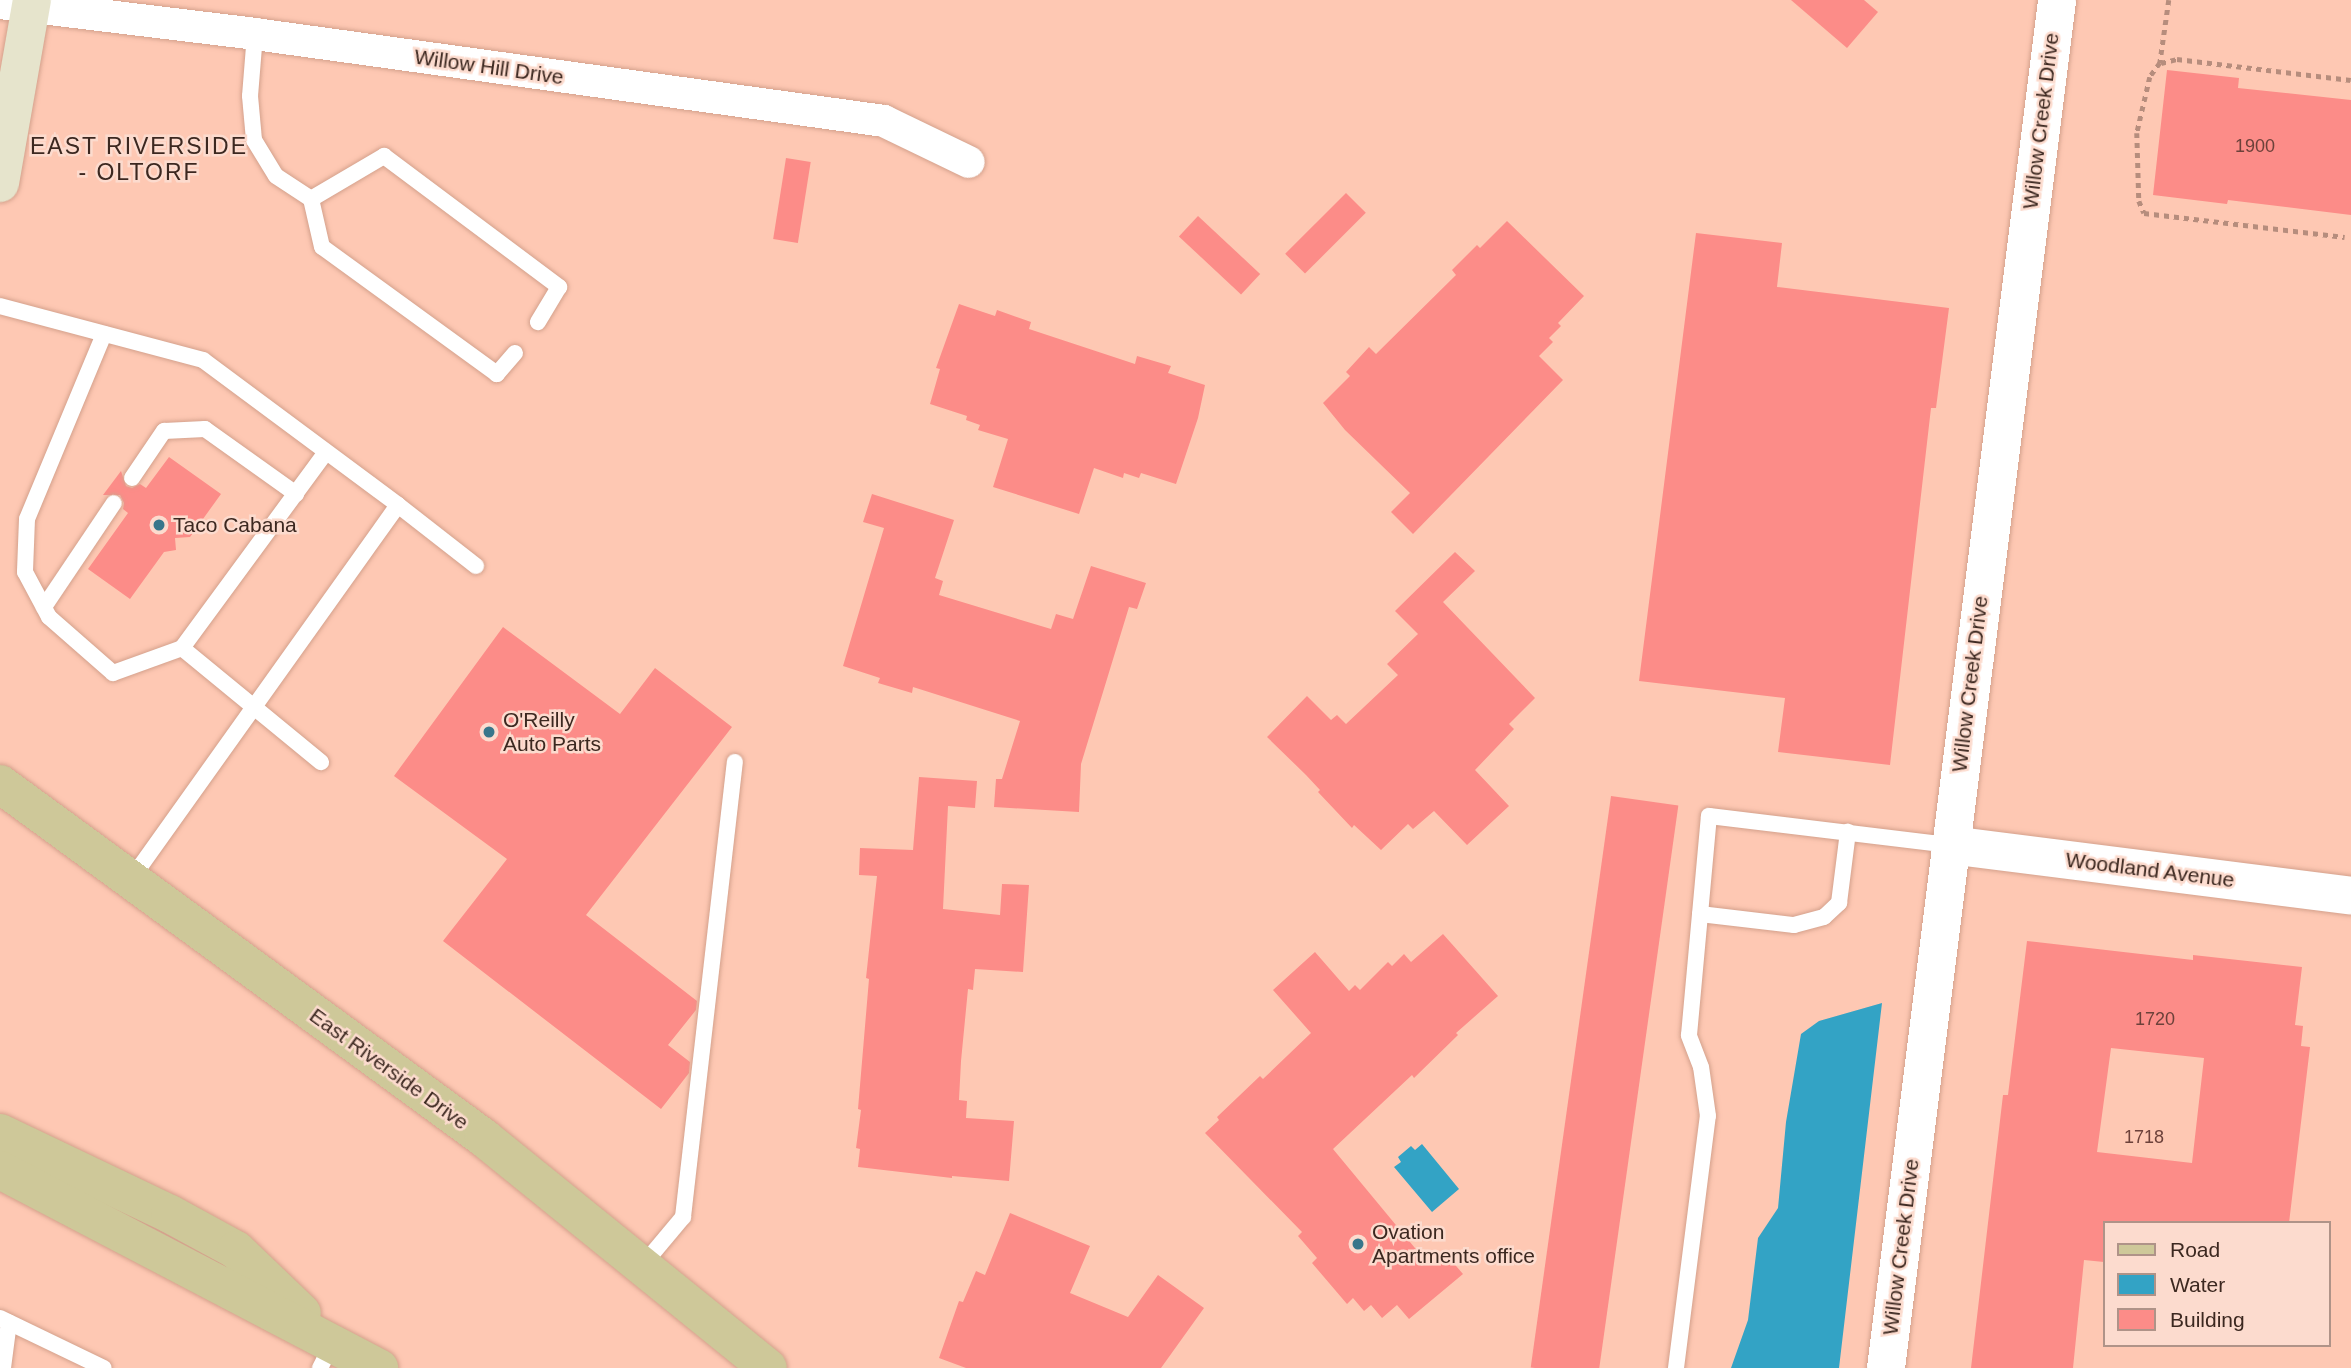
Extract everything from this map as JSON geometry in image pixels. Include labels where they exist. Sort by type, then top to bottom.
[{"type":"main road","points":[[0,183],[21,3]]},
{"type":"main road","name":"East Riverside Drive","points":[[6,791],[131,879],[484,1138],[768,1368]]},
{"type":"main road","points":[[0,1133],[170,1214],[236,1250],[326,1355]]},
{"type":"main road","points":[[0,1170],[326,1355],[379,1368]]},
{"type":"street","name":"Willow Creek Drive","points":[[1886,1368],[2057,0]]},
{"type":"street","name":"Willow Hill Drive","points":[[21,3],[884,121],[969,162]]},
{"type":"street","name":"Woodland Avenue","points":[[1950,845],[2351,896]]},
{"type":"lane","points":[[255,34],[250,96],[254,140],[276,176],[311,199],[322,247],[497,374],[515,353]]},
{"type":"lane","points":[[311,199],[384,156],[559,287],[538,321]]},
{"type":"lane","points":[[0,306],[203,360],[476,566]]},
{"type":"lane","points":[[104,334],[27,519],[25,572],[50,617],[113,673],[182,648],[327,452]]},
{"type":"lane","points":[[132,478],[164,431],[205,429],[296,494]]},
{"type":"lane","points":[[44,607],[114,503]]},
{"type":"lane","points":[[131,879],[398,505]]},
{"type":"lane","points":[[182,648],[252,709],[321,762]]},
{"type":"lane","points":[[642,1266],[683,1217],[735,762]]},
{"type":"lane","points":[[1676,1368],[1708,1116],[1701,1067],[1689,1035],[1709,816],[1950,845]]},
{"type":"lane","points":[[1700,914],[1794,925],[1825,917],[1839,902],[1848,832]]},
{"type":"lane","points":[[3,1368],[4,1320],[104,1368]]},
{"type":"path","points":[[2169,0],[2160,63],[2150,76],[2137,133],[2139,201],[2144,213],[2345,237]]},
{"type":"path","points":[[2160,63],[2177,59],[2351,80]]},
{"type":"water","points":[[1882,1003],[1839,1368],[1731,1368],[1748,1320],[1758,1238],[1778,1208],[1786,1122],[1801,1034],[1819,1021]]},
{"type":"water","points":[[1422,1144],[1459,1189],[1432,1212],[1394,1167],[1401,1162],[1398,1157],[1411,1146],[1415,1150]]},
{"type":"building","points":[[1791,0],[1864,0],[1878,12],[1847,48]]},
{"type":"building","points":[[2167,70],[2239,78],[2238,88],[2351,100],[2351,215],[2228,200],[2227,204],[2153,195]]},
{"type":"building","points":[[786,158],[811,162],[798,243],[773,239]]},
{"type":"building","points":[[1346,193],[1366,213],[1305,274],[1285,254]]},
{"type":"building","points":[[1198,216],[1260,274],[1241,294],[1179,236]]},
{"type":"building","points":[[1507,221],[1584,296],[1558,323],[1561,326],[1549,338],[1553,342],[1539,356],[1563,380],[1413,534],[1391,512],[1410,493],[1345,430],[1323,403],[1350,376],[1346,372],[1369,347],[1376,354],[1456,275],[1452,270],[1477,245],[1480,248]]},
{"type":"building","points":[[1696,233],[1782,243],[1777,287],[1949,308],[1936,408],[1931,408],[1890,765],[1778,752],[1785,698],[1639,681]]},
{"type":"building","points":[[959,304],[995,316],[997,310],[1031,322],[1029,329],[1135,364],[1137,356],[1171,366],[1168,373],[1205,385],[1198,418],[1176,484],[1141,473],[1139,478],[1124,473],[1123,478],[1094,468],[1079,514],[993,487],[1008,439],[978,430],[980,425],[966,420],[967,416],[930,404],[940,369],[936,368]]},
{"type":"building","name":"Taco Cabana","points":[[169,457],[221,494],[190,537],[175,538],[176,550],[164,552],[130,599],[88,569],[128,513],[123,509],[124,503],[120,495],[103,495],[121,471],[126,486],[132,488],[140,484],[146,488]]},
{"type":"building","points":[[872,494],[954,520],[935,578],[943,581],[939,595],[1051,629],[1056,614],[1073,619],[1091,566],[1146,583],[1137,609],[1129,607],[1081,764],[1079,812],[994,807],[996,779],[1002,779],[1020,721],[913,687],[912,693],[878,683],[880,678],[843,666],[884,528],[863,522]]},
{"type":"building","points":[[1455,552],[1475,571],[1443,602],[1535,698],[1509,724],[1514,729],[1475,770],[1509,806],[1467,845],[1434,811],[1413,829],[1408,824],[1381,850],[1354,825],[1352,828],[1306,775],[1267,737],[1307,696],[1331,720],[1337,715],[1346,724],[1398,675],[1387,664],[1418,634],[1395,611]]},
{"type":"building","points":[[503,627],[620,714],[655,668],[732,727],[586,915],[697,1001],[696,1010],[668,1045],[690,1062],[689,1073],[661,1109],[443,941],[507,859],[394,776]]},
{"type":"building","points":[[919,777],[977,781],[975,808],[948,806],[943,909],[1000,915],[1002,884],[1029,885],[1023,972],[975,969],[973,990],[968,989],[961,1061],[959,1100],[967,1101],[966,1118],[1014,1121],[1009,1181],[952,1178],[858,1167],[860,1149],[856,1148],[861,1110],[858,1109],[869,979],[866,978],[877,876],[859,875],[860,848],[913,850]]},
{"type":"building","points":[[1611,796],[1678,805],[1599,1368],[1531,1367]]},
{"type":"building","points":[[1443,934],[1498,996],[1456,1033],[1458,1035],[1414,1078],[1412,1075],[1333,1149],[1429,1265],[1444,1252],[1463,1274],[1409,1319],[1397,1305],[1382,1318],[1371,1305],[1364,1311],[1353,1298],[1347,1304],[1312,1263],[1317,1258],[1298,1236],[1302,1232],[1205,1133],[1219,1120],[1217,1117],[1260,1076],[1263,1079],[1311,1033],[1273,990],[1315,952],[1349,991],[1355,985],[1360,990],[1388,962],[1392,966],[1404,954],[1411,962]]},
{"type":"building","points":[[2027,941],[2193,960],[2193,955],[2302,967],[2295,1025],[2303,1026],[2301,1046],[2310,1047],[2289,1221],[2102,1221],[2102,1262],[2084,1260],[2073,1368],[1971,1368],[2003,1095],[2008,1095]],"holes":[[[2111,1048],[2204,1058],[2192,1163],[2097,1152]]]},
{"type":"building","points":[[1010,1213],[1090,1246],[1070,1293],[1128,1317],[1158,1275],[1204,1308],[1161,1368],[966,1368],[939,1358],[959,1301],[963,1302],[976,1271],[985,1275]]},
{"type":"place","name":"Taco Cabana","points":[[159,525]]},
{"type":"place","name":"O'Reilly Auto Parts","points":[[489,732]]},
{"type":"place","name":"Ovation Apartments office","points":[[1358,1244]]},
{"type":"district","name":"EAST RIVERSIDE - OLTORF","points":[[139,159]]}]
